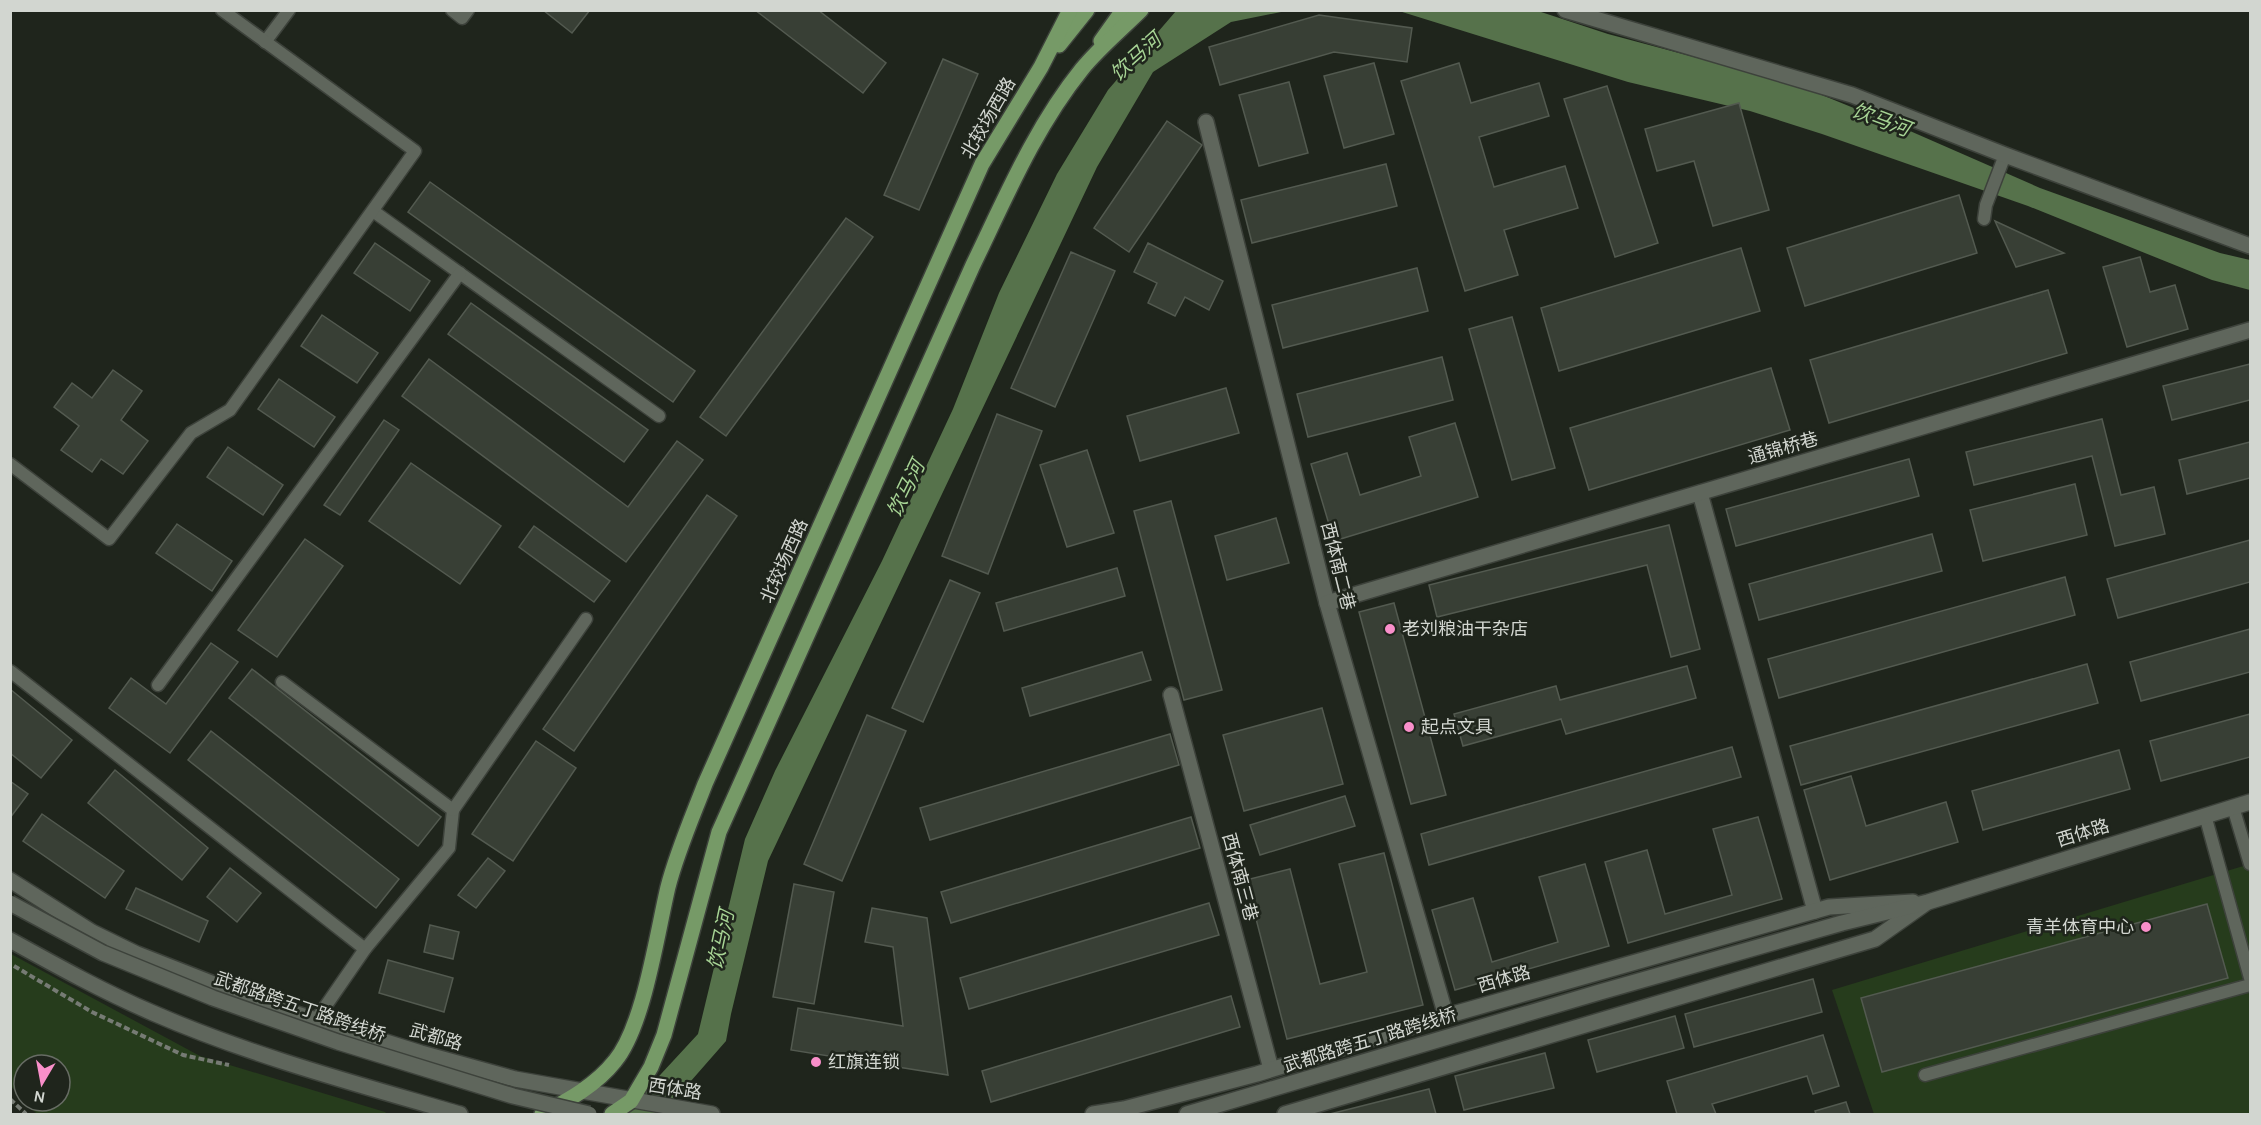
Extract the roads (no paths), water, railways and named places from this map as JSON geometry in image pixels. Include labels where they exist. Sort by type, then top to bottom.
[{"type":"main road","name":"北较场西路","points":[[542,1114],[581,1092],[601,1077],[617,1060],[629,1038],[642,996],[669,884],[705,784],[982,164],[1041,67],[1070,10]]},
{"type":"main road","points":[[1041,67],[1088,10]]},
{"type":"main road","points":[[612,1114],[630,1101],[651,1067],[664,1035],[719,832],[978,255],[1032,146],[1123,10]]},
{"type":"main road","points":[[1083,68],[1141,10]]},
{"type":"street","points":[[1565,10],[1852,94],[2005,155],[2250,246]]},
{"type":"street","name":"西体南二巷","points":[[1206,122],[1327,603],[1446,1016]]},
{"type":"street","name":"通锦桥巷","points":[[1327,603],[2250,330]]},
{"type":"street","points":[[1700,493],[1815,911]]},
{"type":"street","name":"西体南三巷","points":[[1171,696],[1271,1069]]},
{"type":"street","name":"西体路","points":[[1842,923],[1928,902],[2250,802]]},
{"type":"street","name":"武都路","points":[[10,880],[92,932],[137,954],[265,1004],[484,1071],[630,1101]]},
{"type":"street","name":"西体路","points":[[1093,1114],[1124,1109],[1271,1069],[1446,1016],[1829,907],[1928,902]]},
{"type":"street","name":"西体路","points":[[1285,1114],[1875,939],[1928,902]]},
{"type":"street","name":"武都路跨五丁路跨线桥","points":[[10,903],[103,953],[213,998],[360,1049],[513,1096],[589,1114]]},
{"type":"street","name":"武都路跨五丁路跨线桥","points":[[1187,1114],[1842,923]]},
{"type":"street","points":[[10,940],[91,984],[153,1013],[298,1067],[460,1114]]},
{"type":"street","name":"西体路","points":[[630,1101],[712,1114]]},
{"type":"lane","points":[[10,464],[109,539],[191,433],[230,410],[416,151],[222,10]]},
{"type":"lane","points":[[265,42],[290,10]]},
{"type":"lane","points":[[452,10],[462,18],[468,10]]},
{"type":"lane","points":[[1983,219],[2005,155]]},
{"type":"lane","points":[[374,211],[659,416]]},
{"type":"lane","points":[[158,685],[460,273]]},
{"type":"lane","points":[[316,1020],[365,949],[449,848],[453,810],[586,619]]},
{"type":"lane","points":[[10,671],[365,949]]},
{"type":"lane","points":[[282,682],[453,810]]},
{"type":"lane","points":[[2233,807],[2250,864]]},
{"type":"lane","points":[[2205,815],[2250,978]]},
{"type":"lane","points":[[1925,1075],[2250,985]]},
{"type":"water","name":"饮马河","points":[[1176,11],[1286,11],[1231,22],[1153,72],[1097,167],[768,861],[726,1041],[662,1114],[624,1114],[698,1034],[745,839],[775,771],[882,561],[953,409],[999,293],[1057,174],[1108,90]]},
{"type":"water","name":"饮马河","points":[[1399,11],[1538,11],[1608,34],[1795,84],[2040,188],[2220,253],[2250,260],[2250,290],[2212,280],[2028,206],[1822,134],[1750,111],[1628,82]]},
{"type":"place","name":"老刘粮油干杂店","points":[[1390,629]]},
{"type":"place","name":"起点文具","points":[[1409,727]]},
{"type":"place","name":"青羊体育中心","points":[[2146,927]]},
{"type":"place","name":"红旗连锁","points":[[816,1062]]}]
